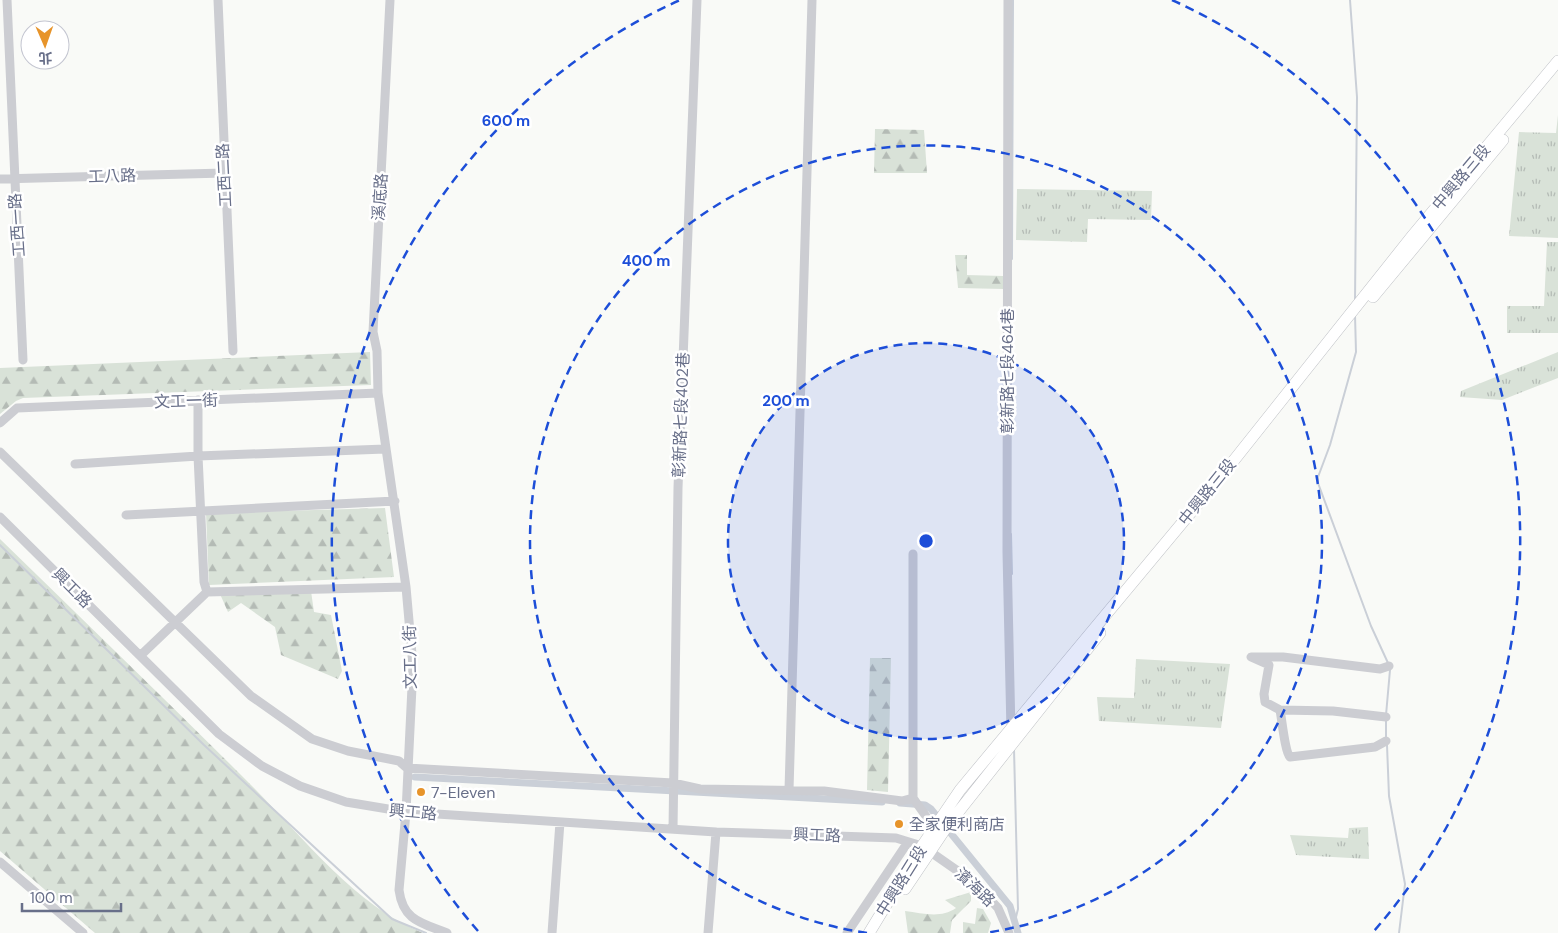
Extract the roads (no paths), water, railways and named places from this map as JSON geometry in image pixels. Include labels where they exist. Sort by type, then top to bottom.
[{"type":"main road","name":"中興路三段","points":[[878,933],[926,848],[934,829],[960,790],[1227,469],[1413,235],[1558,61]]},
{"type":"main road","name":"中興路三段","points":[[934,829],[1011,743],[1558,73]]},
{"type":"main road","name":"中興路三段","points":[[869,933],[926,848]]},
{"type":"street","name":"工西一路","points":[[7,0],[13,179],[20,260],[23,360]]},
{"type":"street","name":"工西二路","points":[[218,0],[233,351]]},
{"type":"street","name":"溪底路","points":[[378,393],[377,351],[373,332],[373,314],[384,150],[390,0]]},
{"type":"street","name":"彰新路七段402巷","points":[[673,829],[677,667],[678,488],[697,0]]},
{"type":"street","points":[[789,790],[812,0]]},
{"type":"street","name":"彰新路七段464巷","points":[[1008,0],[1006,532],[1011,743]]},
{"type":"street","name":"工八路","points":[[0,180],[224,173]]},
{"type":"street","name":"文工一街","points":[[0,423],[17,408],[378,393]]},
{"type":"street","name":"文工八街","points":[[378,393],[385,449],[395,501],[406,587],[413,666],[406,812],[399,890],[401,902],[412,919],[447,933]]},
{"type":"street","points":[[198,400],[198,456],[204,582],[207,592]]},
{"type":"street","points":[[75,464],[198,456],[385,449]]},
{"type":"street","points":[[0,452],[251,696],[312,739],[348,751],[399,761],[407,768],[673,783],[700,789],[824,791],[902,801],[914,800]]},
{"type":"street","points":[[126,515],[201,509],[395,501]]},
{"type":"street","name":"興工路","points":[[0,517],[219,734],[262,766],[300,786],[346,802],[406,812],[716,832],[878,837],[908,842],[926,848]]},
{"type":"street","points":[[913,554],[914,800],[934,829]]},
{"type":"street","points":[[141,655],[207,592],[406,587]]},
{"type":"street","points":[[1386,717],[1333,711],[1280,710],[1265,702],[1264,694],[1269,665],[1251,657],[1284,657],[1380,669],[1389,666]]},
{"type":"street","points":[[1280,710],[1284,726],[1286,752],[1290,757],[1336,750],[1375,747],[1386,740]]},
{"type":"street","points":[[552,933],[560,822]]},
{"type":"street","points":[[708,933],[716,832]]},
{"type":"street","points":[[847,933],[908,842]]},
{"type":"street","name":"濱海路","points":[[926,848],[976,883],[989,896],[998,908],[1008,933]]},
{"type":"street","points":[[0,862],[83,933]]},
{"type":"waterway","points":[[1012,259],[1013,0]]},
{"type":"waterway","points":[[1350,0],[1357,97],[1355,300]]},
{"type":"waterway","points":[[1355,315],[1356,352],[1330,445],[1318,477],[1318,483],[1371,626],[1388,663]]},
{"type":"waterway","points":[[1011,534],[1012,574]]},
{"type":"waterway","points":[[0,545],[204,745],[392,919],[426,933]]},
{"type":"waterway","points":[[1386,715],[1390,670]]},
{"type":"waterway","points":[[1386,720],[1386,737]]},
{"type":"waterway","points":[[1387,745],[1389,796],[1405,884],[1399,933]]},
{"type":"waterway","points":[[1014,749],[1018,909],[1015,921]]},
{"type":"waterway","points":[[415,777],[882,802]]},
{"type":"waterway","points":[[900,803],[925,805],[931,809],[1010,906],[1018,933]]},
{"type":"place","name":"7-Eleven","points":[[421,792]]},
{"type":"place","name":"全家便利商店","points":[[899,824]]}]
